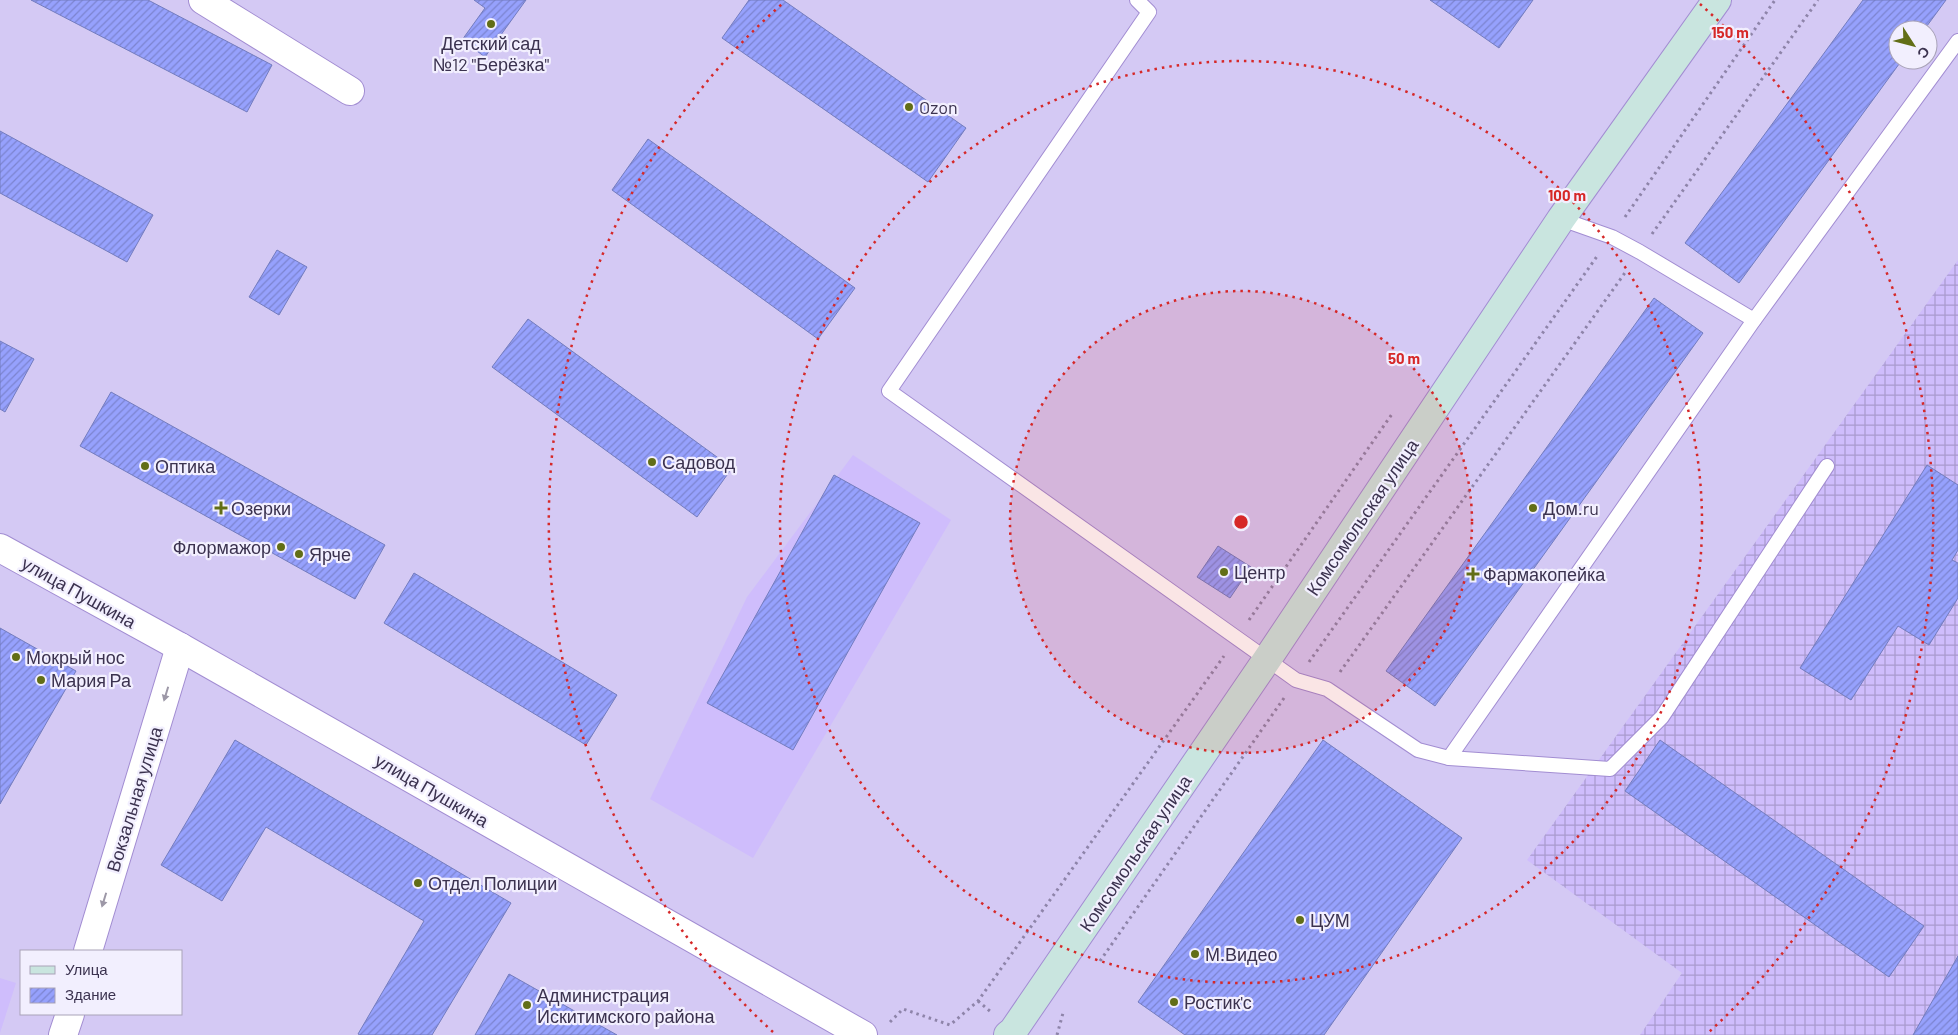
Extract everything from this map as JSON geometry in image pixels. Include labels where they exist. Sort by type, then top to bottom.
[{"type":"main road","name":"Комсомольская улица","points":[[1008,1035],[1013,1031],[1268,658],[1561,219],[1717,0]]},
{"type":"street","points":[[203,0],[350,91]]},
{"type":"street","name":"улица Пушкина","points":[[0,548],[873,1032]]},
{"type":"street","name":"Вокзальная улица","points":[[88,950],[180,647]]},
{"type":"street","points":[[63,1035],[70,1015]]},
{"type":"lane","points":[[1137,0],[1149,12],[889,391],[1268,658],[1296,680],[1328,689],[1418,750],[1449,758],[1610,769],[1662,717],[1827,466]]},
{"type":"lane","points":[[1449,758],[1754,320],[1958,40]]},
{"type":"lane","points":[[1561,219],[1612,237],[1754,320]]},
{"type":"path","points":[[1097,965],[1296,680],[1612,237],[1775,0]]},
{"type":"path","points":[[1328,689],[1818,0]]},
{"type":"path","points":[[873,1032],[904,1009],[950,1025],[978,1001],[1237,637],[1393,413]]},
{"type":"path","points":[[1057,1035],[1063,1013],[1069,1005]]},
{"type":"shaded area","points":[[1958,260],[1958,1035],[1640,1035],[1682,973],[1527,860]]},
{"type":"shaded area","points":[[853,455],[951,520],[753,858],[650,799],[747,597]]},
{"type":"shaded area","points":[[0,978],[16,983],[0,1033]]},
{"type":"building","points":[[31,0],[148,0],[272,65],[247,112]]},
{"type":"building","name":"Детский сад №12 \"Берёзка\"","points":[[474,0],[526,0],[485,57],[462,40],[485,8]]},
{"type":"building","points":[[749,0],[783,0],[966,128],[928,182],[722,38]]},
{"type":"building","points":[[1430,0],[1533,0],[1499,48]]},
{"type":"building","points":[[1863,0],[1946,0],[1931,20],[1888,20],[1888,70],[1895,70],[1739,283],[1685,243]]},
{"type":"building","points":[[0,131],[153,215],[127,262],[0,193]]},
{"type":"building","points":[[648,139],[855,288],[818,339],[612,190]]},
{"type":"building","points":[[277,250],[307,267],[279,315],[249,297]]},
{"type":"building","points":[[1654,298],[1703,333],[1435,706],[1386,671]]},
{"type":"building","points":[[528,319],[732,468],[697,517],[492,367]]},
{"type":"building","points":[[0,341],[34,359],[5,412],[0,409]]},
{"type":"building","points":[[111,392],[385,545],[355,599],[80,446]]},
{"type":"building","points":[[1927,465],[1958,485],[1958,550],[1952,560],[1958,563],[1958,598],[1929,645],[1898,626],[1851,700],[1800,668]]},
{"type":"building","points":[[834,475],[920,523],[793,750],[707,703]]},
{"type":"building","name":"Центр","points":[[1218,546],[1251,567],[1230,598],[1197,577]]},
{"type":"building","points":[[414,573],[617,695],[586,745],[384,623]]},
{"type":"building","points":[[0,628],[76,671],[0,804]]},
{"type":"building","name":"Отдел Полиции","points":[[235,740],[511,903],[432,1035],[358,1034],[424,921],[266,827],[222,901],[161,865]]},
{"type":"building","name":"ЦУМ","points":[[1323,740],[1462,838],[1324,1035],[1185,1035],[1138,1002]]},
{"type":"building","points":[[1660,740],[1924,926],[1889,977],[1625,791]]},
{"type":"building","points":[[1958,956],[1958,1035],[1913,1035]]},
{"type":"building","name":"Администрация Искитимского района","points":[[509,974],[617,1035],[475,1035]]},
{"type":"place","name":"Детский сад №12 \"Берёзка\"","points":[[491,24]]},
{"type":"place","name":"Ozon","points":[[909,107]]},
{"type":"place","name":"Садовод","points":[[652,462]]},
{"type":"place","name":"Оптика","points":[[145,466]]},
{"type":"place","name":"Озерки","points":[[221,508]]},
{"type":"place","name":"Дом.ru","points":[[1533,508]]},
{"type":"place","name":"Флормажор","points":[[281,547]]},
{"type":"place","name":"Ярче","points":[[299,554]]},
{"type":"place","name":"Центр","points":[[1224,572]]},
{"type":"place","name":"Фармакопейка","points":[[1473,574]]},
{"type":"place","name":"Мокрый нос","points":[[16,657]]},
{"type":"place","name":"Мария Ра","points":[[41,680]]},
{"type":"place","name":"Отдел Полиции","points":[[418,883]]},
{"type":"place","name":"ЦУМ","points":[[1300,920]]},
{"type":"place","name":"М.Видео","points":[[1195,954]]},
{"type":"place","name":"Ростик'с","points":[[1174,1002]]},
{"type":"place","name":"Администрация Искитимского района","points":[[527,1005]]}]
